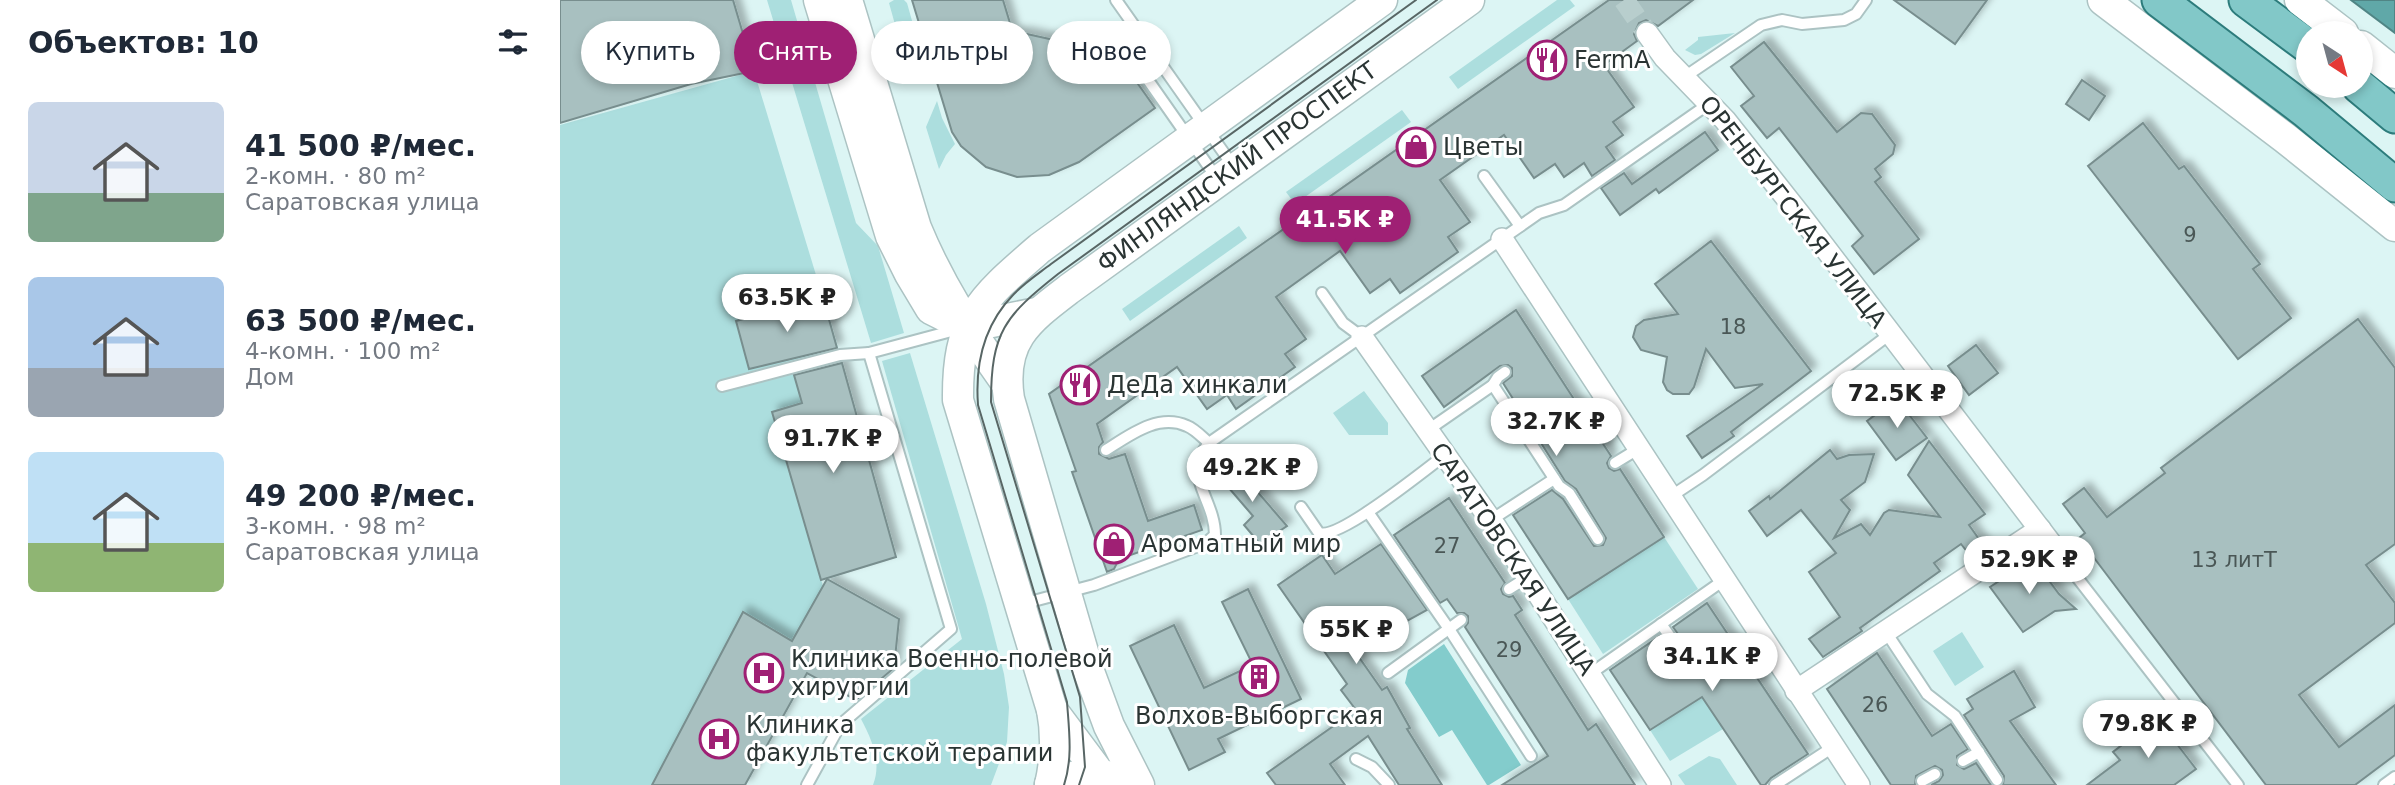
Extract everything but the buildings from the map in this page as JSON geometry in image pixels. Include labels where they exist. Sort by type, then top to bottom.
[{"type":"main road","points":[[819,0],[891,236],[931,309],[967,327],[1037,313]]},
{"type":"main road","points":[[847,0],[916,228],[931,265],[967,327],[1007,384],[1088,669],[1109,726],[1139,785]]},
{"type":"main road","name":"ФИНЛЯНДСКИЙ ПРОСПЕКТ","points":[[967,327],[993,288],[1040,248],[1382,0]]},
{"type":"main road","name":"ФИНЛЯНДСКИЙ ПРОСПЕКТ","points":[[1007,384],[1007,371],[1015,345],[1032,317],[1469,0]]},
{"type":"main road","points":[[2104,0],[2395,226]]},
{"type":"main road","points":[[2159,0],[2306,111],[2395,185]]},
{"type":"main road","points":[[2246,0],[2296,37]]},
{"type":"main road","points":[[2300,0],[2327,21]]},
{"type":"main road","points":[[2373,56],[2395,73]]},
{"type":"main road","points":[[2373,98],[2395,116]]},
{"type":"main road","points":[[967,327],[958,375],[958,401],[1052,710],[1056,731],[1056,756],[1050,785]]},
{"type":"main road","points":[[1052,710],[1101,781]]},
{"type":"main road","points":[[1101,781],[1109,726]]},
{"type":"main road","points":[[1050,785],[1078,775],[1134,785]]},
{"type":"street","name":"ОРЕНБУРГСКАЯ УЛИЦА","points":[[1647,33],[1665,58],[1710,103],[1800,215],[2055,549]]},
{"type":"street","points":[[1502,239],[1859,785]]},
{"type":"street","name":"САРАТОВСКАЯ УЛИЦА","points":[[1362,337],[1491,520],[1660,785]]},
{"type":"street","points":[[1796,691],[2040,529]]},
{"type":"lane","points":[[1116,0],[1198,134],[1227,175]]},
{"type":"lane","points":[[1683,78],[1761,25],[1782,20],[1802,24],[1844,20],[1856,14],[1866,0]]},
{"type":"lane","points":[[1157,84],[1227,175]]},
{"type":"lane","points":[[1021,604],[1094,585],[1206,543],[1215,535],[1215,523],[1197,468],[1200,454],[1209,443],[1539,213],[1564,205],[1710,103]]},
{"type":"lane","points":[[1484,176],[1520,226]]},
{"type":"lane","points":[[1322,293],[1343,323],[1362,337]]},
{"type":"lane","points":[[722,386],[840,355],[869,353],[967,327]]},
{"type":"lane","points":[[1670,497],[1890,334]]},
{"type":"lane","points":[[807,785],[840,725],[951,629],[869,353]]},
{"type":"lane","points":[[1427,430],[1493,385],[1505,372]]},
{"type":"lane","points":[[1493,385],[1554,479],[1569,493],[1598,538]]},
{"type":"lane","points":[[1106,450],[1136,430],[1164,421],[1188,426],[1209,443]]},
{"type":"lane","points":[[1615,463],[1638,449]]},
{"type":"lane","points":[[1301,507],[1322,535],[1368,512],[1445,455]]},
{"type":"lane","points":[[1491,520],[1554,479]]},
{"type":"lane","points":[[1569,493],[1579,487]]},
{"type":"lane","points":[[1368,512],[1449,629],[1531,756]]},
{"type":"lane","name":"ОРЕНБУРГСКАЯ УЛИЦА","points":[[2055,549],[2238,785]]},
{"type":"lane","points":[[1509,589],[1528,577]]},
{"type":"lane","points":[[1590,674],[1724,580]]},
{"type":"lane","points":[[1388,673],[1461,620]]},
{"type":"lane","points":[[1661,624],[1688,662]]},
{"type":"lane","points":[[1886,632],[1927,694],[1955,716],[1997,780]]},
{"type":"lane","points":[[1775,785],[1833,747]]},
{"type":"lane","points":[[1963,761],[1979,752]]},
{"type":"lane","points":[[1356,760],[1372,767],[1389,785]]},
{"type":"lane","points":[[1922,781],[1935,774]]},
{"type":"lane","points":[[2384,785],[2395,777]]},
{"type":"shaded area","points":[[767,0],[791,0],[797,21],[773,21]]},
{"type":"shaded area","points":[[904,0],[912,21],[894,21],[889,3]]},
{"type":"shaded area","points":[[1557,0],[1570,0],[1575,6],[1458,89],[1449,77]]},
{"type":"shaded area","points":[[2351,0],[2395,0],[2395,33]]},
{"type":"shaded area","points":[[1735,33],[1701,54],[1695,55],[1685,50],[1698,40],[1698,37]]},
{"type":"shaded area","points":[[734,77],[734,84],[758,84],[823,298],[737,321],[750,369],[802,355],[832,329],[842,360],[794,373],[802,403],[772,413],[823,586],[792,641],[743,613],[652,785],[560,785],[560,125],[707,84],[720,84],[720,80]]},
{"type":"shaded area","points":[[792,84],[815,84],[856,223],[878,246],[904,333],[871,343]]},
{"type":"shaded area","points":[[937,101],[955,144],[939,169],[926,127]]},
{"type":"shaded area","points":[[1402,110],[1411,122],[1295,204],[1286,192]]},
{"type":"shaded area","points":[[1239,226],[1247,238],[1130,321],[1122,309]]},
{"type":"shaded area","points":[[910,353],[986,604],[1004,674],[1009,707],[1007,742],[991,785],[873,785],[876,760],[861,719],[962,639],[882,361]]},
{"type":"shaded area","points":[[1364,391],[1388,423],[1388,435],[1349,435],[1333,413]]},
{"type":"shaded area","points":[[1664,537],[1698,589],[1603,654],[1568,599]]},
{"type":"shaded area","points":[[1962,632],[1984,667],[1955,686],[1933,651]]},
{"type":"shaded area","points":[[1444,644],[1521,765],[1489,785],[1452,730],[1439,737],[1405,683],[1408,670]]},
{"type":"shaded area","points":[[1702,697],[1723,729],[1670,761],[1650,730]]},
{"type":"shaded area","points":[[1709,756],[1720,759],[1737,785],[1685,785],[1678,775]]},
{"type":"tunnel","points":[[1624,0],[1647,33]]},
{"type":"tram line","points":[[1064,785],[1069,754],[1067,702],[978,405],[980,360],[988,332],[1003,307],[1031,279],[1416,0]]},
{"type":"tram line","points":[[1079,785],[1085,767],[1080,697],[991,402],[994,358],[998,342],[1014,314],[1058,274],[1437,0]]},
{"type":"place","name":"FermA","points":[[1547,60]]},
{"type":"place","name":"Цветы","points":[[1416,147]]},
{"type":"place","name":"ДеДа хинкали","points":[[1080,385]]},
{"type":"place","name":"Ароматный мир","points":[[1114,544]]},
{"type":"place","name":"Клиника Военно-полевой хирургии","points":[[764,673]]},
{"type":"place","name":"Волхов-Выборгская","points":[[1259,677]]},
{"type":"place","name":"Клиника факультетской терапии","points":[[719,739]]}]
